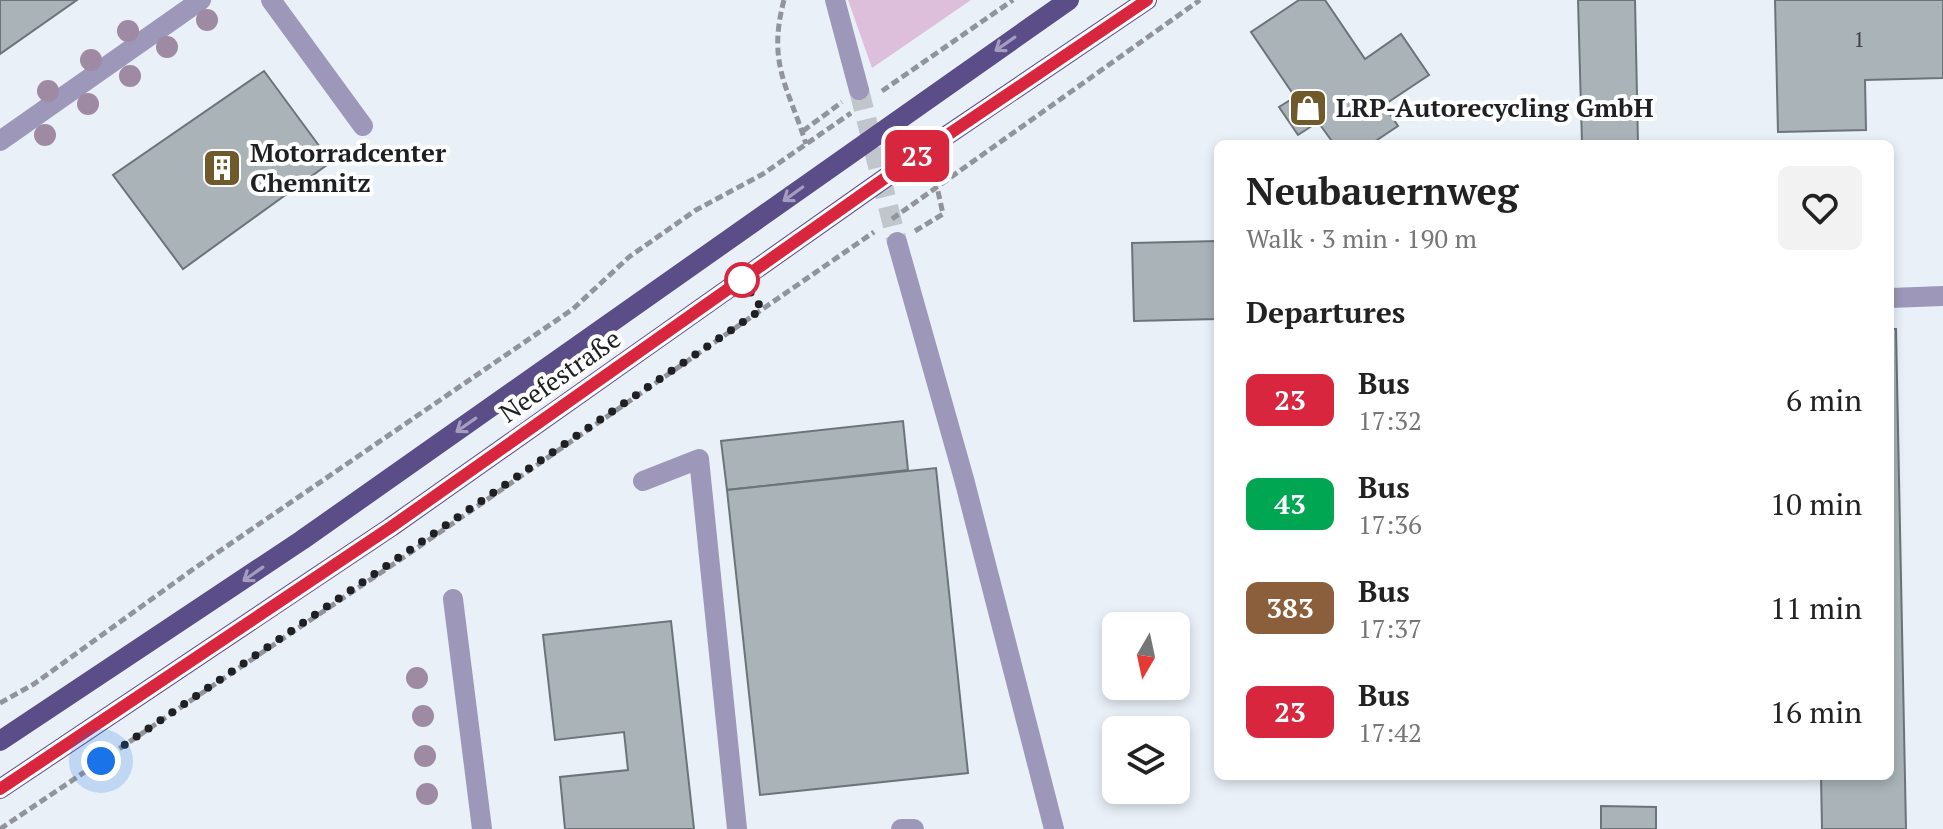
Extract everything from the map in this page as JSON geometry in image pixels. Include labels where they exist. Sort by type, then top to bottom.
[{"type":"main road","name":"Neefestraße","points":[[0,741],[289,549],[1069,0]]},
{"type":"main road","name":"Neefestraße","points":[[0,789],[391,527],[915,157],[1147,0]]},
{"type":"street","points":[[0,141],[201,0]]},
{"type":"street","points":[[271,0],[363,126]]},
{"type":"street","points":[[835,0],[862,99]]},
{"type":"street","points":[[897,242],[964,479],[1054,829]]},
{"type":"street","points":[[1894,298],[1943,296]]},
{"type":"street","points":[[643,481],[699,459],[737,829]]},
{"type":"street","points":[[453,599],[482,829]]},
{"type":"street","points":[[901,829],[914,829]]},
{"type":"path","points":[[784,0],[776,29],[777,65],[806,144]]},
{"type":"path","points":[[0,703],[34,684],[192,570],[573,309],[629,257],[674,225],[763,174],[862,99],[1013,0]]},
{"type":"path","points":[[890,221],[1200,0]]},
{"type":"path","points":[[802,132],[842,103],[834,75],[852,64]]},
{"type":"path","points":[[897,242],[943,214],[937,187]]},
{"type":"path","points":[[0,829],[404,557],[877,230]]},
{"type":"shaded area","points":[[848,0],[971,0],[872,68]]},
{"type":"building","points":[[0,0],[77,0],[0,54]]},
{"type":"building","points":[[1299,0],[1325,0],[1365,59],[1401,34],[1429,75],[1384,105],[1398,126],[1377,140],[1331,140],[1318,122],[1298,135],[1279,107],[1295,97],[1251,32]]},
{"type":"building","points":[[1578,0],[1635,0],[1638,140],[1582,140]]},
{"type":"building","points":[[1775,0],[1943,0],[1943,78],[1865,80],[1866,130],[1778,132]]},
{"type":"building","name":"Motorradcenter Chemnitz","points":[[264,71],[331,162],[183,269],[113,175]]},
{"type":"building","points":[[1214,241],[1214,319],[1134,321],[1132,243]]},
{"type":"building","points":[[1896,329],[1906,829],[1822,829],[1821,780],[1894,780]]},
{"type":"building","points":[[903,421],[908,470],[727,490],[721,441]]},
{"type":"building","points":[[936,468],[968,773],[760,795],[727,490]]},
{"type":"building","points":[[671,621],[694,829],[565,829],[560,777],[628,770],[624,732],[555,740],[543,635]]},
{"type":"building","points":[[1601,806],[1656,807],[1656,829],[1601,829]]},
{"type":"tunnel","points":[[859,90],[897,242]]},
{"type":"bus line","name":"23","points":[[0,789],[391,527],[915,157],[1147,0]]},
{"type":"place","name":"LRP-Autorecycling GmbH","points":[[1308,108]]},
{"type":"place","name":"Motorradcenter Chemnitz","points":[[222,168]]},
{"type":"route","points":[[101,761],[404,557],[762,309],[742,280]]}]
